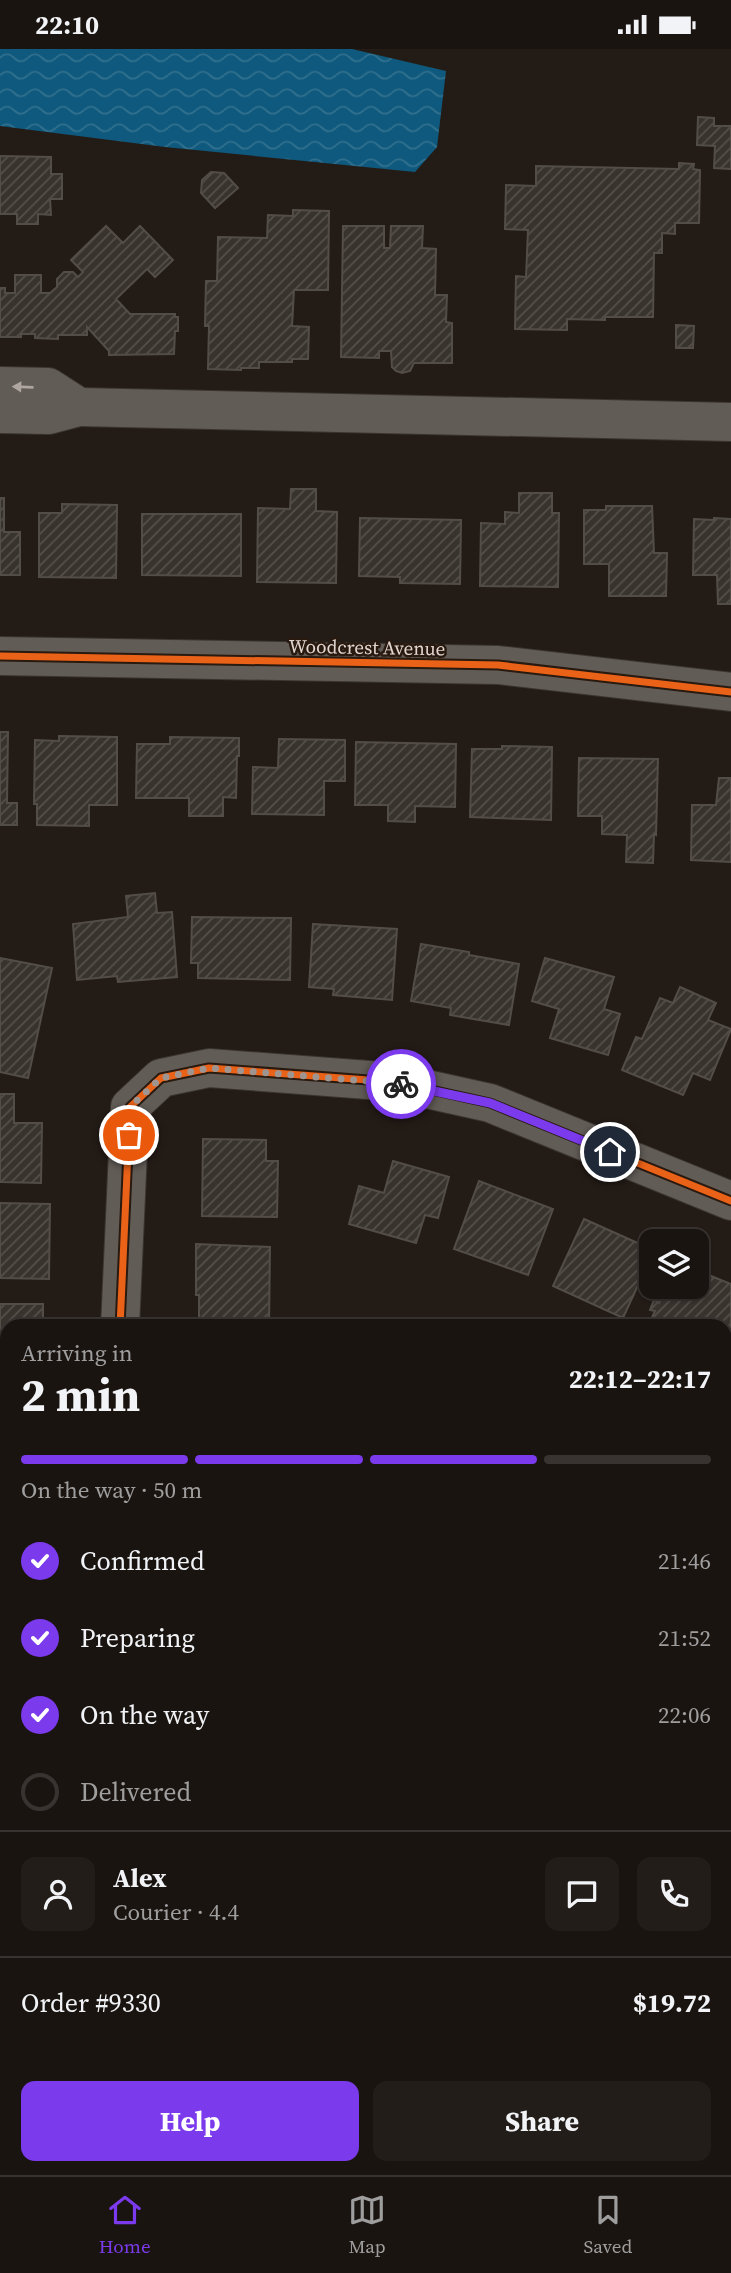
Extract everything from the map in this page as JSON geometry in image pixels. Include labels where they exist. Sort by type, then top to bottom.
[{"type":"street","points":[[0,386],[48,387],[79,407]]},
{"type":"street","points":[[0,415],[49,415],[79,407],[731,422]]},
{"type":"street","name":"Woodcrest Avenue","points":[[0,656],[498,665],[731,692]]},
{"type":"street","points":[[120,1319],[130,1107],[161,1078],[209,1068],[395,1082],[490,1103],[731,1201]]},
{"type":"water","points":[[0,49],[352,49],[446,71],[437,147],[415,172],[165,147],[0,126]]},
{"type":"building","points":[[698,117],[714,118],[714,126],[731,126],[731,169],[714,168],[715,146],[697,145]]},
{"type":"building","points":[[0,156],[51,157],[51,174],[62,174],[62,199],[50,199],[51,215],[38,214],[38,224],[17,224],[17,214],[0,214]]},
{"type":"building","points":[[679,163],[694,164],[693,169],[700,170],[699,223],[675,223],[675,234],[662,233],[662,253],[654,253],[653,317],[567,319],[567,330],[515,329],[516,276],[526,277],[528,230],[505,229],[506,185],[536,186],[536,166],[679,169]]},
{"type":"building","points":[[211,172],[224,173],[238,188],[215,208],[201,193],[202,180]]},
{"type":"building","points":[[293,210],[329,211],[328,290],[294,290],[292,326],[309,327],[308,359],[259,362],[259,368],[241,370],[208,369],[206,281],[217,281],[218,237],[267,238],[268,215],[293,216]]},
{"type":"building","points":[[106,226],[123,243],[140,226],[173,260],[155,277],[147,269],[116,299],[130,314],[175,314],[175,317],[178,317],[178,331],[175,331],[174,354],[109,355],[109,351],[87,327],[87,335],[58,335],[58,339],[35,338],[35,334],[0,337],[0,288],[5,288],[5,293],[15,293],[15,275],[41,275],[41,293],[50,293],[57,287],[57,279],[64,272],[73,272],[78,277],[83,272],[71,260]]},
{"type":"building","points":[[343,226],[384,226],[384,248],[390,248],[391,226],[423,226],[422,248],[436,249],[435,295],[447,295],[446,322],[452,323],[452,363],[414,363],[410,371],[402,373],[392,367],[391,351],[379,351],[379,358],[341,357]]},
{"type":"building","points":[[676,325],[694,326],[693,348],[676,348]]},
{"type":"building","points":[[291,489],[316,489],[316,511],[337,512],[336,583],[257,582],[258,508],[290,509]]},
{"type":"building","points":[[519,493],[552,493],[552,513],[559,513],[558,587],[480,586],[481,523],[505,524],[505,512],[519,513]]},
{"type":"building","points":[[0,498],[4,498],[4,532],[20,532],[20,575],[0,575]]},
{"type":"building","points":[[62,504],[117,505],[116,578],[39,577],[39,513],[62,513]]},
{"type":"building","points":[[606,506],[652,506],[654,553],[667,553],[666,596],[609,596],[609,564],[584,564],[584,510],[606,510]]},
{"type":"building","points":[[142,514],[241,514],[241,576],[142,575]]},
{"type":"building","points":[[360,518],[461,520],[460,584],[400,583],[400,577],[359,576]]},
{"type":"building","points":[[694,519],[731,519],[731,604],[718,604],[717,575],[693,575]]},
{"type":"building","points":[[0,732],[8,732],[7,803],[17,803],[17,825],[0,825]]},
{"type":"building","points":[[59,736],[117,737],[117,805],[89,805],[89,826],[37,825],[37,804],[34,804],[35,740],[59,741]]},
{"type":"building","points":[[170,737],[239,738],[236,798],[223,797],[223,816],[189,816],[189,798],[136,798],[137,744],[170,744]]},
{"type":"building","points":[[279,739],[345,740],[345,781],[324,781],[324,815],[252,814],[253,767],[278,768]]},
{"type":"building","points":[[356,742],[456,744],[455,807],[415,806],[415,822],[388,821],[388,805],[355,805]]},
{"type":"building","points":[[502,746],[552,747],[551,820],[470,817],[472,749],[502,749]]},
{"type":"building","points":[[579,758],[658,759],[653,863],[626,862],[627,835],[602,834],[602,816],[578,816]]},
{"type":"building","points":[[719,778],[731,778],[731,862],[691,860],[692,805],[716,805]]},
{"type":"building","points":[[155,893],[157,913],[172,912],[177,977],[118,982],[117,976],[77,980],[73,924],[128,917],[126,896]]},
{"type":"building","points":[[192,917],[291,918],[290,980],[198,978],[198,963],[191,963]]},
{"type":"building","points":[[313,924],[397,929],[392,1000],[333,995],[334,989],[309,987]]},
{"type":"building","points":[[421,944],[519,964],[509,1025],[450,1015],[451,1008],[411,1001]]},
{"type":"building","points":[[0,958],[52,968],[28,1078],[0,1072]]},
{"type":"building","points":[[545,958],[614,977],[604,1009],[620,1014],[608,1055],[550,1038],[559,1009],[532,1001]]},
{"type":"building","points":[[680,987],[716,1003],[708,1020],[731,1029],[710,1080],[693,1073],[683,1095],[622,1070],[636,1037],[642,1039],[660,998],[673,1003]]},
{"type":"building","points":[[0,1094],[14,1094],[14,1123],[42,1123],[41,1183],[0,1182]]},
{"type":"building","points":[[203,1139],[266,1140],[266,1161],[278,1161],[277,1217],[202,1216]]},
{"type":"building","points":[[393,1161],[449,1177],[438,1218],[425,1215],[416,1243],[349,1224],[359,1186],[384,1193]]},
{"type":"building","points":[[479,1181],[553,1209],[528,1275],[454,1249]]},
{"type":"building","points":[[0,1203],[50,1204],[49,1279],[0,1278]]},
{"type":"building","points":[[584,1219],[639,1244],[639,1283],[623,1318],[553,1286]]},
{"type":"building","points":[[196,1244],[270,1247],[269,1319],[199,1319],[199,1295],[196,1295]]},
{"type":"building","points":[[711,1276],[731,1284],[731,1319],[651,1319],[655,1311],[650,1310],[654,1300],[659,1303],[661,1299],[709,1299]]},
{"type":"building","points":[[0,1304],[43,1304],[43,1319],[0,1319]]},
{"type":"cycle path","points":[[0,656],[498,665],[731,692]]},
{"type":"cycle path","points":[[120,1319],[130,1107],[161,1078],[209,1068],[395,1082],[490,1103],[731,1201]]},
{"type":"way so far","points":[[129,1135],[130,1107],[161,1078],[209,1068],[401,1084]]},
{"type":"route","points":[[401,1084],[490,1103],[610,1152]]}]
